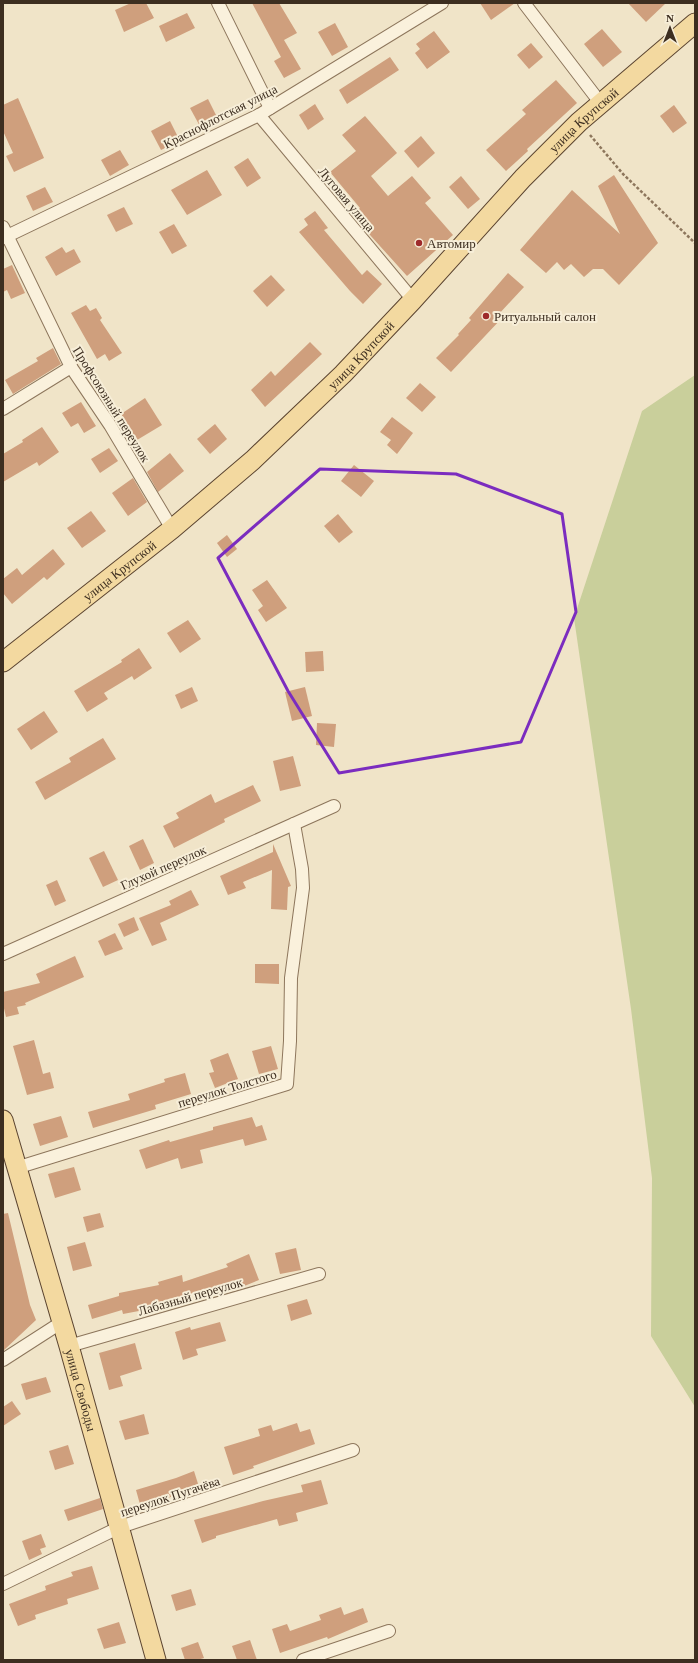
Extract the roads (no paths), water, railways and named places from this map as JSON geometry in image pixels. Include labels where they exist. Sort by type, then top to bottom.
[{"type":"main road","name":"улица Крупской","points":[[3,662],[172,529],[252,460],[343,374],[413,300],[523,178],[579,122],[602,104],[695,23]]},
{"type":"main road","name":"улица Свободы","points":[[3,1120],[69,1346],[156,1660]]},
{"type":"street","points":[[218,3],[270,108]]},
{"type":"street","name":"Краснофлотская улица","points":[[5,234],[259,115],[442,3]]},
{"type":"street","points":[[524,3],[602,104]]},
{"type":"street","name":"Луговая улица","points":[[259,115],[413,300]]},
{"type":"street","name":"Профсоюзный переулок","points":[[5,234],[71,367],[110,426],[172,529]]},
{"type":"street","points":[[3,409],[71,367]]},
{"type":"street","name":"Глухой переулок","points":[[3,954],[334,806]]},
{"type":"street","name":"переулок Толстого","points":[[16,1168],[287,1084],[290,1041],[291,978],[303,888],[302,869],[294,824]]},
{"type":"street","name":"Лабазный переулок","points":[[69,1346],[319,1274]]},
{"type":"street","points":[[3,1360],[62,1322]]},
{"type":"street","name":"переулок Пугачёва","points":[[3,1584],[120,1527],[353,1450]]},
{"type":"street","points":[[303,1660],[389,1631]]},
{"type":"place","name":"Автомир","points":[[419,243]]},
{"type":"place","name":"Ритуальный салон","points":[[486,316]]}]
